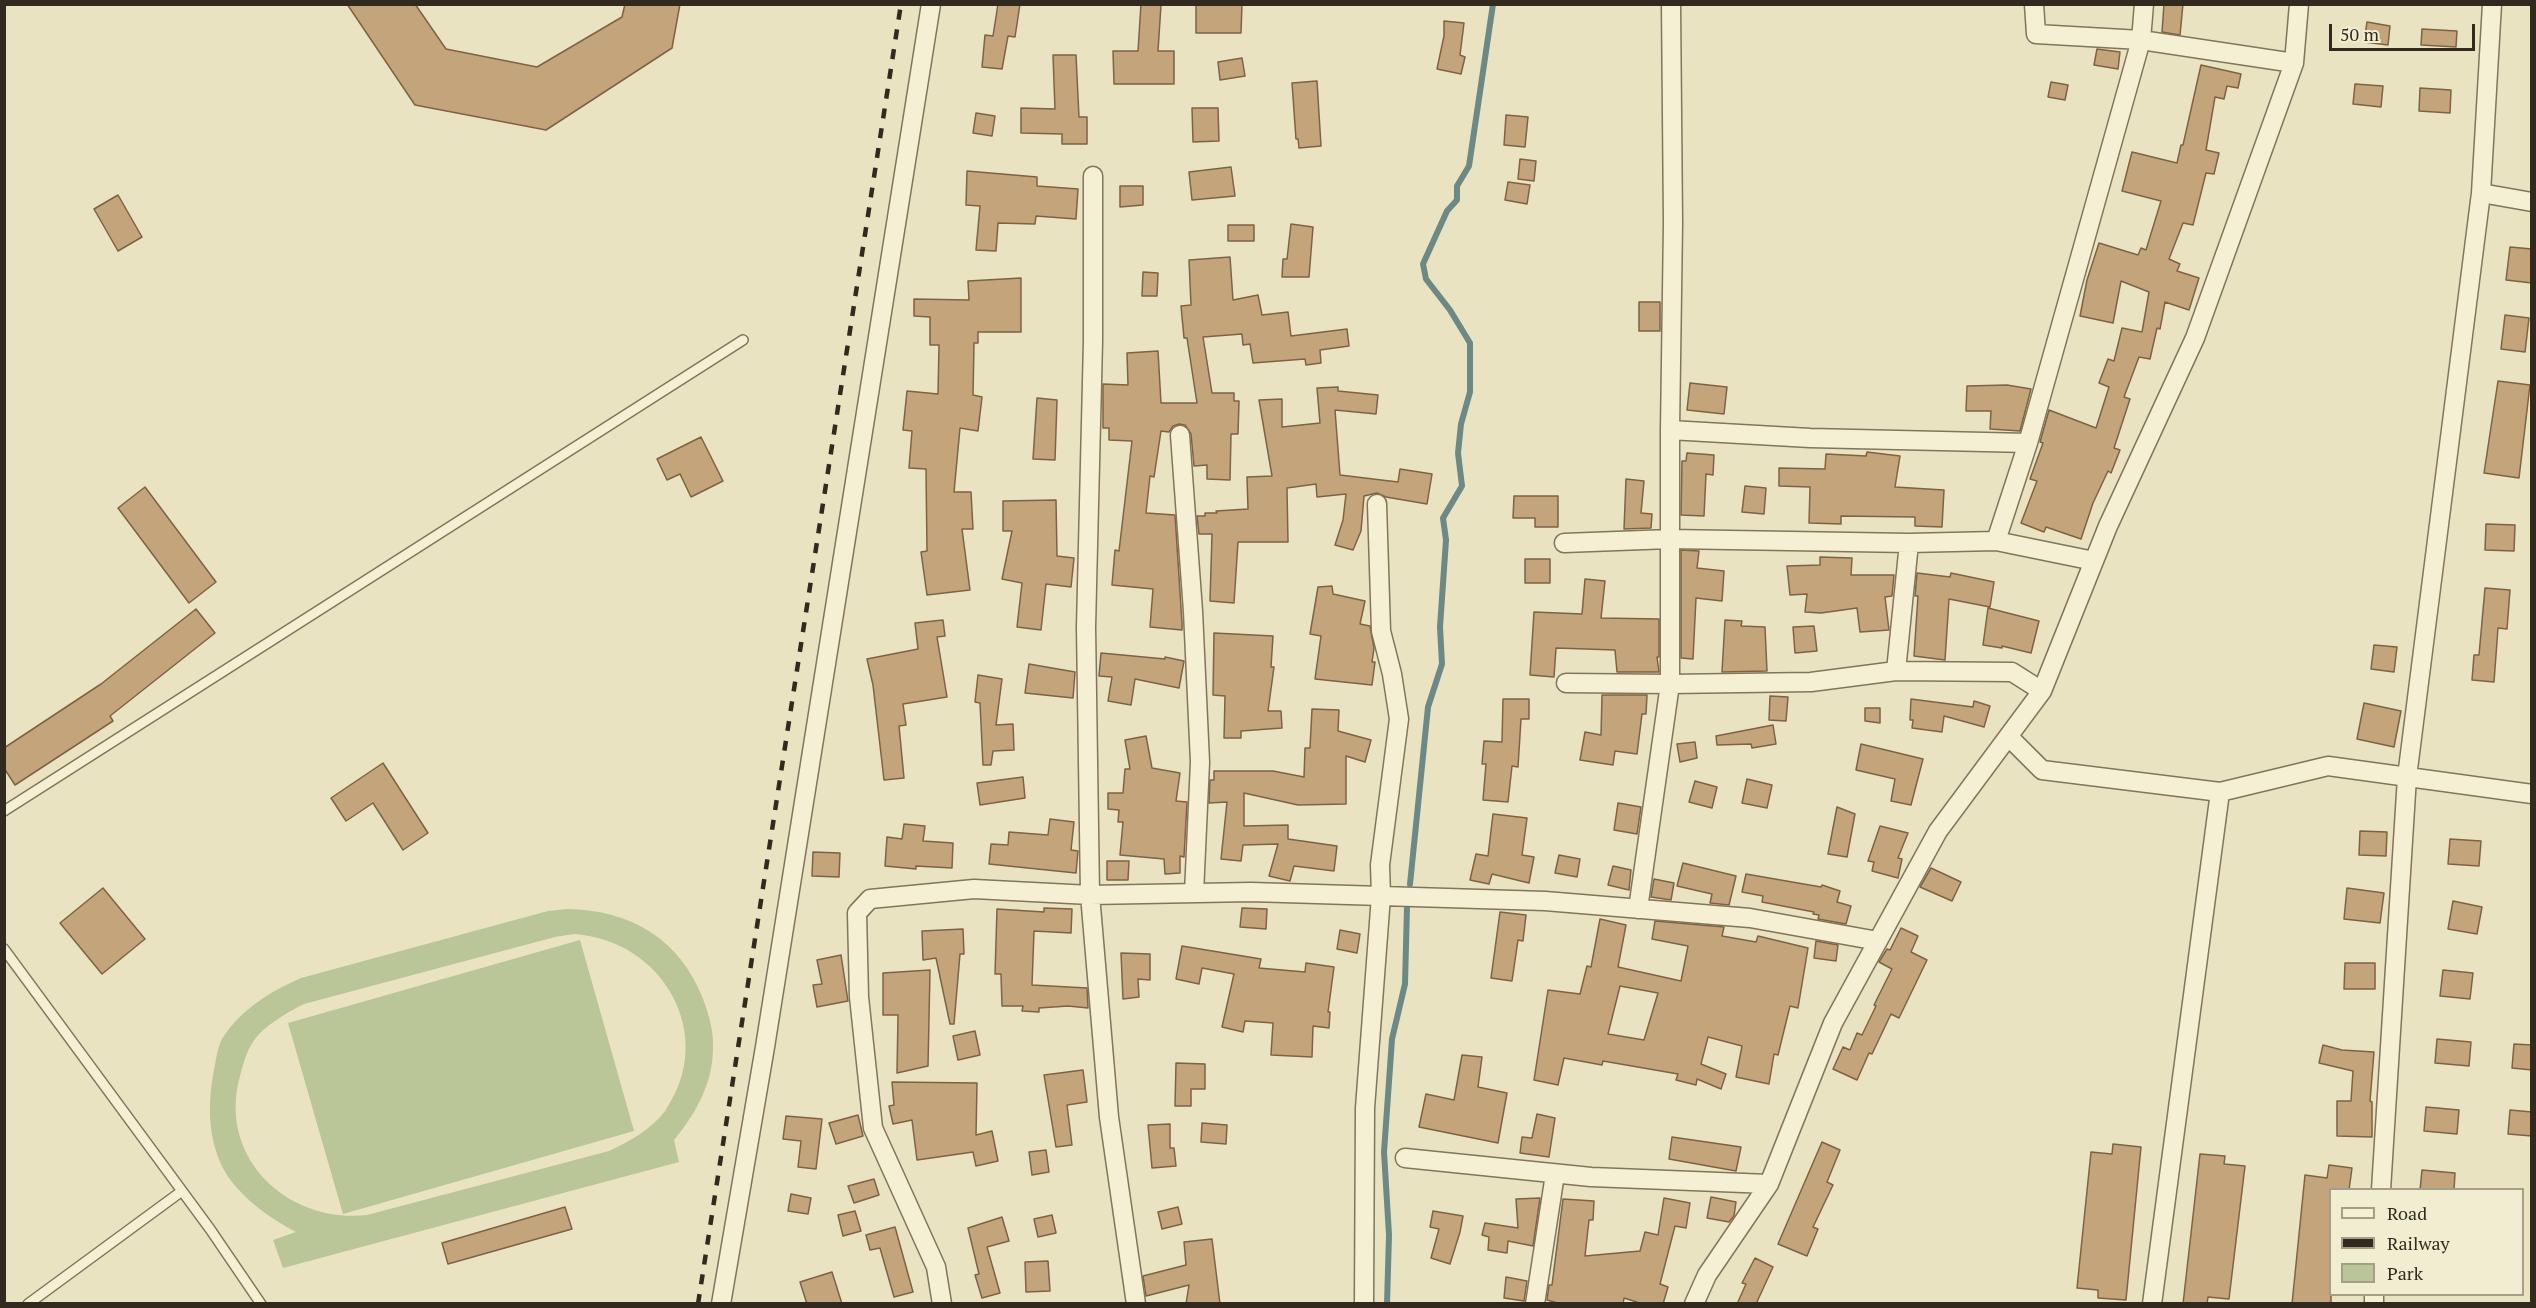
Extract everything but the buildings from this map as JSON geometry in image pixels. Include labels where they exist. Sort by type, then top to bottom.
[{"type":"street","points":[[721,1304],[765,1047],[931,4]]},
{"type":"street","points":[[1638,909],[1670,684],[1673,222],[1671,4]]},
{"type":"street","points":[[2034,4],[2036,33],[2141,40],[2294,63]]},
{"type":"street","points":[[1996,541],[2028,443],[2141,40],[2144,4]]},
{"type":"street","points":[[1694,1304],[1707,1275],[1770,1184],[1833,1023],[1938,831],[2042,691],[2094,561],[2195,338],[2294,63],[2299,4]]},
{"type":"street","points":[[2381,1188],[2407,777],[2481,193],[2492,4]]},
{"type":"street","points":[[1094,176],[1093,340],[1086,627],[1090,895],[1109,1117],[1136,1304]]},
{"type":"street","points":[[2481,193],[2532,202]]},
{"type":"street","points":[[1670,430],[1810,438],[2028,443]]},
{"type":"street","points":[[1180,435],[1193,611],[1200,762],[1194,893]]},
{"type":"street","points":[[1364,1304],[1365,1108],[1382,896],[1380,865],[1399,719],[1392,674],[1381,631],[1377,504]]},
{"type":"street","points":[[1564,543],[1670,539],[1909,543],[1996,541],[2094,561]]},
{"type":"street","points":[[1896,671],[1909,543]]},
{"type":"street","points":[[1566,683],[1811,682],[1896,671],[2012,672],[2042,691]]},
{"type":"street","points":[[2008,737],[2042,770],[2220,792],[2328,766],[2532,794]]},
{"type":"street","points":[[2152,1304],[2220,792]]},
{"type":"street","points":[[942,1304],[936,1267],[873,1128],[859,997],[857,913],[870,899],[974,890],[1090,895],[1251,892],[1545,901],[1750,918],[1878,941]]},
{"type":"street","points":[[1405,1158],[1590,1177],[1770,1184]]},
{"type":"street","points":[[1535,1304],[1555,1174]]},
{"type":"lane","points":[[4,811],[743,340]]},
{"type":"lane","points":[[4,949],[182,1191],[261,1304]]},
{"type":"lane","points":[[28,1304],[182,1191]]},
{"type":"green space","points":[[567,909],[590,911],[632,922],[667,944],[693,978],[711,1024],[712,1062],[706,1086],[696,1109],[674,1140],[679,1162],[283,1268],[273,1240],[296,1232],[265,1213],[243,1195],[227,1175],[215,1147],[210,1101],[219,1046],[229,1029],[257,1002],[301,978],[548,911]],"holes":[[[574,934],[606,940],[633,954],[656,973],[673,996],[683,1023],[686,1052],[680,1082],[660,1118],[632,1139],[609,1151],[367,1215],[338,1215],[311,1209],[286,1197],[265,1180],[249,1158],[239,1134],[236,1106],[240,1076],[247,1054],[257,1036],[283,1016],[304,1004],[555,937]]]},
{"type":"green space","points":[[580,940],[634,1131],[343,1214],[288,1023]]},
{"type":"waterway","points":[[1410,884],[1428,707],[1442,664],[1440,627],[1446,540],[1443,518],[1462,486],[1458,453],[1461,424],[1470,392],[1470,343],[1450,310],[1426,279],[1423,264],[1447,211],[1457,200],[1457,186],[1469,166],[1493,4]]},
{"type":"waterway","points":[[1387,1304],[1389,1235],[1384,1152],[1392,1039],[1405,984],[1407,907]]},
{"type":"railway","points":[[698,1304],[901,4]]}]
